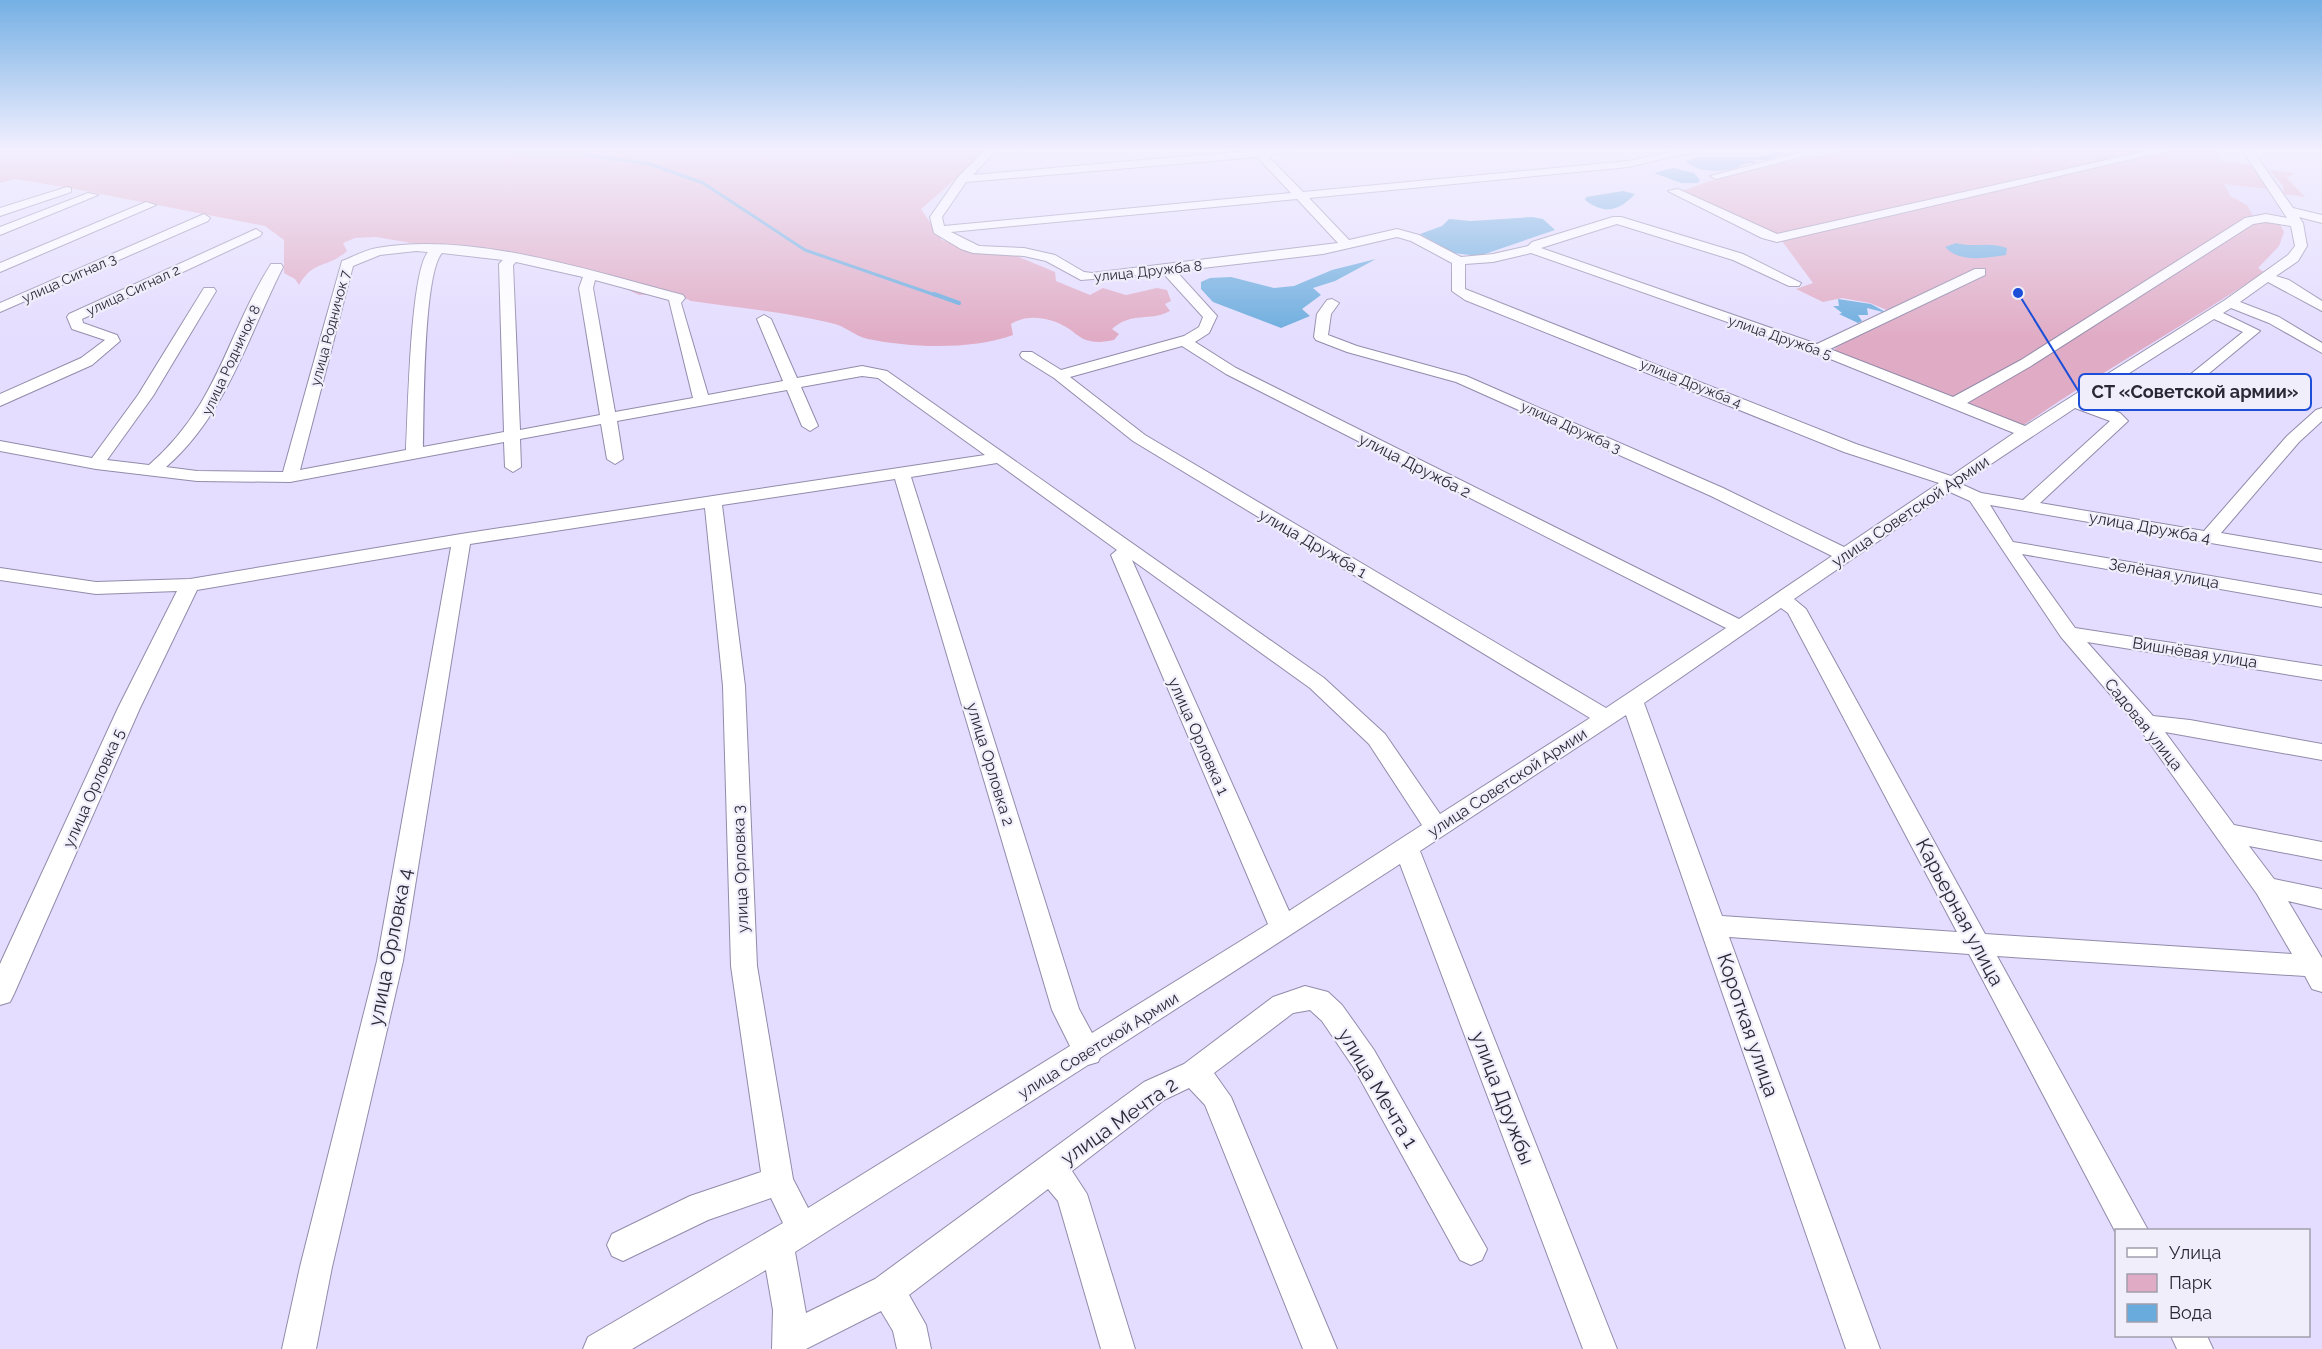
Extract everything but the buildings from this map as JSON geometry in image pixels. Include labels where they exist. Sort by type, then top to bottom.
[{"type":"street","points":[[0,231],[44,214]]},
{"type":"street","points":[[0,268],[129,214]]},
{"type":"street","points":[[938,214],[936,217],[939,230],[1104,214]]},
{"type":"street","points":[[1317,214],[1347,245]]},
{"type":"street","points":[[1726,214],[1766,235],[1777,238],[1883,214]]},
{"type":"street","points":[[1955,403],[2026,363],[2249,221],[2293,217],[2322,219]]},
{"type":"street","name":"улица Советской Армии","points":[[600,1349],[789,1237],[1088,1053],[1283,928],[1607,718],[2026,432],[2222,308],[2293,258],[2301,246],[2293,217]]},
{"type":"street","name":"улица Сигнал 3","points":[[0,308],[204,218]]},
{"type":"street","points":[[1459,261],[1493,258],[1532,249],[1546,242],[1617,220],[1738,258],[1794,283]]},
{"type":"street","name":"улица Дружба 8","points":[[939,230],[964,246],[978,250],[1024,252],[1050,258],[1081,276],[1168,270],[1323,250],[1397,233],[1415,238],[1459,261]]},
{"type":"street","name":"улица Сигнал 2","points":[[0,401],[28,383],[59,376],[85,364],[113,341],[112,338],[77,326],[74,317],[256,233]]},
{"type":"street","points":[[414,454],[423,296],[430,258],[440,247]]},
{"type":"street","name":"улица Родничок 7","points":[[290,477],[347,264],[355,258],[380,252],[440,247],[515,257],[678,298],[674,302],[702,400]]},
{"type":"street","name":"улица Дружба 5","points":[[1532,249],[1818,349],[2026,432]]},
{"type":"street","points":[[513,467],[506,264],[515,257]]},
{"type":"street","name":"улица Дружба 4","points":[[1459,261],[1457,284],[1459,291],[1470,297],[1850,448],[1950,484]]},
{"type":"street","name":"улица Родничок 8","points":[[152,471],[167,460],[201,422],[276,267]]},
{"type":"street","points":[[1059,375],[1184,341],[1198,336],[1207,328],[1210,316],[1168,270]]},
{"type":"street","points":[[1818,349],[1980,273]]},
{"type":"street","points":[[590,275],[586,288],[610,417],[615,459]]},
{"type":"street","points":[[2266,277],[2284,283],[2322,307]]},
{"type":"street","points":[[96,464],[145,396],[209,291]]},
{"type":"street","name":"улица Дружба 3","points":[[1332,303],[1324,314],[1321,336],[1352,349],[1471,383],[1718,492],[1845,555]]},
{"type":"street","points":[[2222,308],[2274,320],[2322,349]]},
{"type":"street","points":[[2107,381],[2129,387],[2179,391],[2253,330],[2222,308]]},
{"type":"street","points":[[764,319],[810,426]]},
{"type":"street","name":"улица Дружба 2","points":[[1184,341],[1241,376],[1463,490],[1740,627]]},
{"type":"street","name":"улица Дружба 1","points":[[1027,355],[1059,375],[1139,438],[1607,718]]},
{"type":"street","points":[[0,446],[96,464],[196,476],[290,477],[862,371],[882,374],[1317,682],[1377,739],[1436,827]]},
{"type":"street","points":[[2027,506],[2120,421],[2072,402]]},
{"type":"street","points":[[2208,537],[2293,439],[2322,413]]},
{"type":"street","points":[[0,574],[96,588],[190,585],[461,540],[999,458]]},
{"type":"street","name":"улица Орловка 2","points":[[901,472],[1066,1010],[1088,1053]]},
{"type":"street","points":[[1950,484],[1977,498]]},
{"type":"street","name":"улица Дружба 4","points":[[1977,498],[2322,555]]},
{"type":"street","name":"Садовая улица","points":[[1977,498],[2007,546],[2068,633],[2147,723],[2266,887],[2317,974]]},
{"type":"street","name":"улица Орловка 3","points":[[713,501],[734,686],[744,966],[777,1181],[789,1237],[790,1343]]},
{"type":"street","name":"улица Орловка 4","points":[[299,1349],[390,961],[461,540]]},
{"type":"street","name":"Зелёная улица","points":[[2007,546],[2322,601]]},
{"type":"street","name":"улица Орловка 1","points":[[1131,550],[1120,555],[1283,928]]},
{"type":"street","name":"улица Орловка 5","points":[[0,994],[129,708],[190,585]]},
{"type":"street","name":"Карьерная улица","points":[[1781,599],[1796,609],[2131,1229]]},
{"type":"street","name":"Вишнёвая улица","points":[[2068,633],[2322,673]]},
{"type":"street","name":"Короткая улица","points":[[1632,701],[1863,1349]]},
{"type":"street","points":[[2147,723],[2190,727],[2322,752]]},
{"type":"street","points":[[2226,832],[2322,851]]},
{"type":"street","name":"улица Дружбы","points":[[1406,847],[1600,1349]]},
{"type":"street","points":[[2266,887],[2322,899]]},
{"type":"street","points":[[1713,926],[1977,943],[2317,974]]},
{"type":"street","name":"улица Мечта 1","points":[[1192,1074],[1283,1005],[1305,997],[1318,1000],[1332,1013],[1364,1059],[1471,1249]]},
{"type":"street","name":"улица Мечта 2","points":[[790,1343],[887,1291],[1154,1091],[1175,1079],[1192,1074],[1205,1083],[1216,1097],[1320,1349]]},
{"type":"street","points":[[1051,1168],[1071,1194],[1118,1349]]},
{"type":"street","points":[[622,1245],[701,1207],[777,1181]]},
{"type":"street","points":[[887,1291],[909,1325],[914,1349]]},
{"type":"shaded area","points":[[2252,214],[2282,214],[2286,220],[2253,216]]},
{"type":"green space","points":[[203,214],[924,214],[942,240],[976,251],[1012,254],[1055,272],[1056,281],[1090,295],[1103,288],[1126,295],[1157,288],[1167,290],[1171,301],[1165,304],[1170,311],[1155,316],[1134,318],[1119,324],[1112,329],[1119,334],[1114,340],[1096,342],[1086,340],[1059,324],[1045,319],[1031,318],[1011,324],[1013,335],[997,340],[960,345],[922,346],[863,338],[836,324],[691,301],[674,293],[639,295],[597,275],[376,237],[355,238],[343,243],[347,251],[340,257],[310,271],[299,285],[295,279],[284,273],[284,240],[265,226]]},
{"type":"green space","points":[[1732,214],[2252,214],[2263,222],[2280,224],[2284,232],[2279,246],[2258,268],[2264,272],[2021,427],[1835,353],[1835,348],[1899,315],[1870,303],[1842,298],[1823,302],[1796,289],[1813,283],[1782,241]]},
{"type":"water","points":[[1532,217],[1543,219],[1555,230],[1479,256],[1453,253],[1420,234],[1442,226],[1449,219],[1471,221]]},
{"type":"water","points":[[1956,243],[2001,246],[2007,248],[2006,255],[1982,258],[1965,257],[1945,247]]},
{"type":"water","points":[[1376,259],[1335,281],[1313,288],[1321,295],[1302,309],[1310,316],[1281,328],[1213,302],[1201,289],[1201,282],[1210,278],[1231,277],[1274,288],[1294,286],[1332,270]]},
{"type":"water","points":[[1838,299],[1871,304],[1887,313],[1867,308],[1868,315],[1858,315],[1862,321],[1858,323],[1839,314],[1842,313],[1833,306],[1839,306]]},
{"type":"waterway","points":[[750,214],[805,250],[938,296]]},
{"type":"waterway","points":[[934,294],[959,303]]},
{"type":"place","name":"СТ «Советской армии»","points":[[2018,293]]}]
